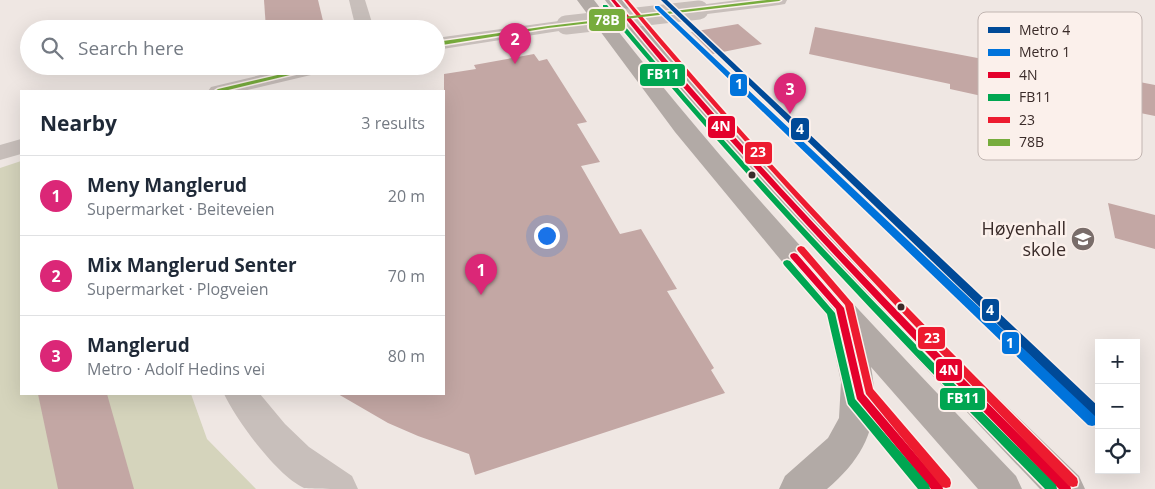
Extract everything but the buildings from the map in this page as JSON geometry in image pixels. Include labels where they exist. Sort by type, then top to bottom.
[{"type":"highway","points":[[586,0],[681,124],[840,308],[1003,489]]},
{"type":"highway","points":[[613,0],[668,67],[812,227],[941,364],[1066,489]]},
{"type":"highway","points":[[798,489],[842,449],[852,433],[859,414],[860,396],[840,308]]},
{"type":"street","points":[[357,0],[363,20]]},
{"type":"street","points":[[445,43],[566,25],[779,0]]},
{"type":"street","points":[[222,90],[286,75]]},
{"type":"street","points":[[0,153],[20,146]]},
{"type":"street","points":[[242,395],[256,418],[275,441],[300,463],[339,489]]},
{"type":"green space","points":[[20,161],[20,395],[191,395],[207,439],[256,489],[0,489],[0,168]]},
{"type":"metro line","name":"4","points":[[664,0],[1095,410]]},
{"type":"metro line","name":"1","points":[[657,7],[1092,421]]},
{"type":"transit line","name":"4N","points":[[613,0],[777,189],[891,310],[1066,489]]},
{"type":"transit line","name":"23","points":[[626,0],[788,186],[957,365],[1073,482]]},
{"type":"transit line","name":"78B","points":[[445,43],[548,27],[779,0]]},
{"type":"transit line","name":"FB11","points":[[605,6],[712,131],[823,253],[936,372],[1052,489]]},
{"type":"transit line","name":"78B","points":[[222,90],[286,75]]},
{"type":"transit line","name":"23","points":[[801,249],[849,304],[869,391],[946,483]]},
{"type":"transit line","name":"4N","points":[[794,256],[840,308],[860,396],[938,489]]},
{"type":"transit line","name":"FB11","points":[[787,263],[831,313],[851,401],[925,489]]},
{"type":"place","name":"Mix Manglerud Senter","points":[[515,64]]},
{"type":"place","name":"Manglerud","points":[[790,114]]},
{"type":"place","name":"Høyenhall skole","points":[[1083,239]]},
{"type":"place","name":"Meny Manglerud","points":[[481,295]]}]
